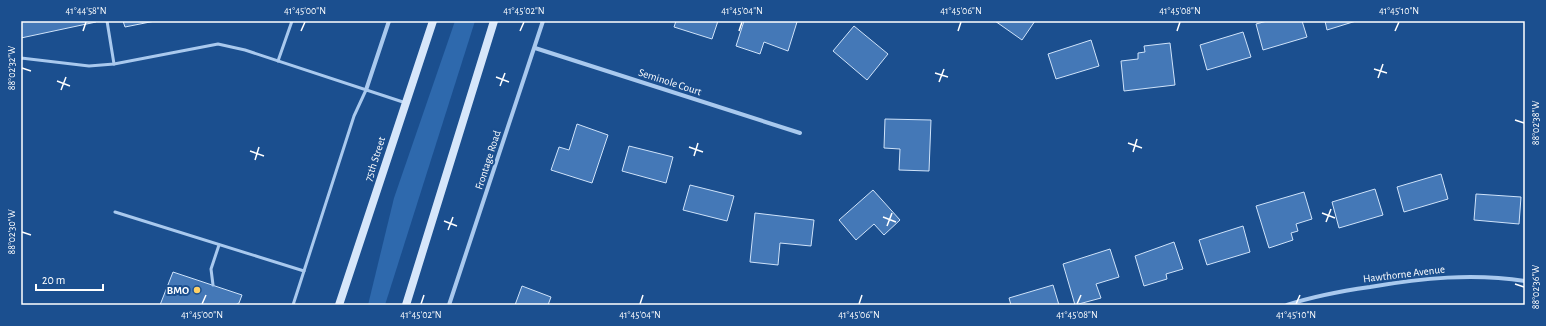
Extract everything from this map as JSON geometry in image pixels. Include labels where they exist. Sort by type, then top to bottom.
[{"type":"main road","name":"75th Street","points":[[339,305],[433,21]]},
{"type":"main road","points":[[406,305],[494,21]]},
{"type":"street","points":[[366,90],[389,21]]},
{"type":"street","name":"Frontage Road","points":[[449,305],[544,21]]},
{"type":"street","name":"Seminole Court","points":[[535,48],[800,133]]},
{"type":"street","name":"Hawthorne Avenue","points":[[1287,305],[1327,294],[1443,277],[1480,276],[1525,280]]},
{"type":"lane","points":[[107,21],[114,64]]},
{"type":"lane","points":[[278,61],[292,21]]},
{"type":"lane","points":[[21,58],[89,66],[114,64],[218,44],[245,50],[406,103]]},
{"type":"lane","points":[[293,305],[354,116],[366,90]]},
{"type":"lane","points":[[115,212],[304,271]]},
{"type":"lane","points":[[213,285],[211,269],[219,245]]},
{"type":"shaded area","points":[[455,21],[475,21],[385,305],[368,305],[394,198]]},
{"type":"building","points":[[21,21],[95,21],[96,22],[21,38]]},
{"type":"building","points":[[123,21],[155,21],[125,27]]},
{"type":"building","points":[[676,21],[718,21],[712,39],[674,27]]},
{"type":"building","points":[[744,21],[797,22],[788,51],[764,42],[760,54],[736,46]]},
{"type":"building","points":[[995,21],[1035,21],[1022,40]]},
{"type":"building","points":[[1267,21],[1302,21],[1307,37],[1263,50],[1256,24]]},
{"type":"building","points":[[1325,21],[1356,21],[1327,30]]},
{"type":"building","points":[[854,26],[888,54],[867,80],[833,51]]},
{"type":"building","points":[[1243,32],[1251,57],[1207,70],[1200,45]]},
{"type":"building","points":[[1091,40],[1099,66],[1056,79],[1048,54]]},
{"type":"building","points":[[1170,43],[1175,85],[1124,91],[1121,61],[1138,59],[1138,53],[1145,52],[1144,46]]},
{"type":"building","points":[[885,119],[931,120],[929,171],[899,170],[900,149],[884,148]]},
{"type":"building","points":[[577,124],[608,135],[592,183],[551,170],[559,147],[569,150]]},
{"type":"building","points":[[629,146],[673,157],[666,183],[622,171]]},
{"type":"building","points":[[1441,174],[1448,199],[1404,212],[1397,187]]},
{"type":"building","points":[[690,185],[734,196],[727,221],[683,210]]},
{"type":"building","points":[[1375,189],[1383,215],[1339,228],[1332,202]]},
{"type":"building","points":[[873,190],[900,220],[884,235],[874,224],[856,240],[839,220]]},
{"type":"building","points":[[1304,192],[1312,219],[1296,224],[1298,231],[1291,233],[1293,240],[1269,248],[1256,206]]},
{"type":"building","points":[[1476,194],[1521,197],[1519,224],[1474,220]]},
{"type":"building","points":[[755,213],[814,220],[811,246],[780,243],[778,265],[750,262]]},
{"type":"building","points":[[1243,226],[1250,252],[1207,265],[1199,240]]},
{"type":"building","points":[[1174,242],[1183,269],[1166,274],[1167,279],[1144,286],[1135,256]]},
{"type":"building","points":[[1110,249],[1119,277],[1096,284],[1101,298],[1075,305],[1063,264]]},
{"type":"building","name":"BMO","points":[[173,272],[242,295],[239,303],[235,305],[160,305]]},
{"type":"building","points":[[1053,285],[1059,305],[1011,305],[1009,298]]},
{"type":"building","points":[[522,286],[551,297],[548,305],[515,305]]},
{"type":"place","name":"BMO","points":[[197,290]]}]
